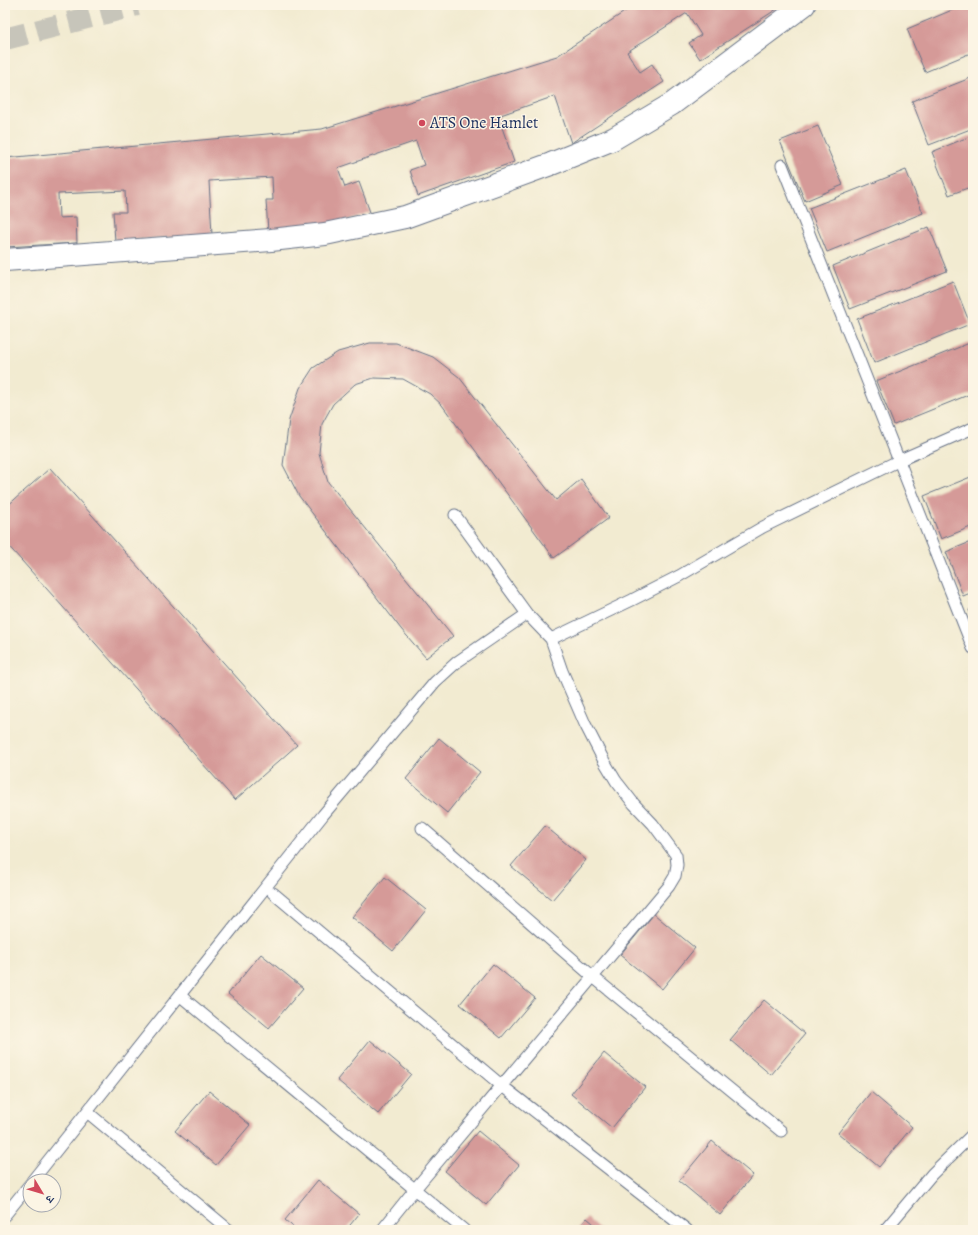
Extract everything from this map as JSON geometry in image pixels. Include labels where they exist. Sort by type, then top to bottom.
[{"type":"street","points":[[5,260],[271,240],[325,234],[405,217],[551,164],[613,139],[672,104],[804,5]]},
{"type":"lane","points":[[782,165],[900,460],[973,648]]},
{"type":"lane","points":[[551,639],[679,576],[763,527],[900,460],[973,428]]},
{"type":"lane","points":[[382,1230],[668,886],[675,876],[677,865],[676,854],[653,824],[634,804],[616,781],[604,761],[585,724],[562,671],[551,639],[527,614],[456,515]]},
{"type":"lane","points":[[38,1173],[323,815],[435,682],[457,662],[527,614]]},
{"type":"lane","points":[[422,828],[592,976],[781,1131]]},
{"type":"lane","points":[[273,893],[501,1085],[686,1230]]},
{"type":"lane","points":[[183,998],[464,1230]]},
{"type":"lane","points":[[92,1116],[229,1230]]},
{"type":"lane","points":[[885,1230],[932,1174],[973,1134]]},
{"type":"lane","points":[[5,1215],[22,1194]]},
{"type":"building","name":"ATS One Hamlet","points":[[635,5],[783,5],[700,59],[689,43],[701,35],[687,13],[627,52],[640,72],[652,64],[664,82],[571,143],[555,96],[498,116],[514,162],[418,196],[410,170],[424,165],[416,141],[338,168],[345,187],[359,182],[370,212],[322,229],[268,232],[266,200],[273,200],[272,177],[209,181],[212,235],[115,241],[113,212],[126,212],[125,191],[58,194],[59,218],[76,217],[77,243],[5,247],[5,158],[322,129],[557,56]]},
{"type":"building","points":[[964,5],[973,5],[973,52],[925,72],[907,29]]},
{"type":"building","points":[[973,77],[973,128],[929,145],[912,101]]},
{"type":"building","points":[[818,126],[843,185],[805,201],[780,141]]},
{"type":"building","points":[[973,135],[973,186],[949,195],[932,152]]},
{"type":"building","points":[[906,170],[923,213],[827,252],[809,208]]},
{"type":"building","points":[[929,227],[947,271],[850,309],[833,266]]},
{"type":"building","points":[[953,281],[970,324],[874,363],[857,319]]},
{"type":"building","points":[[972,342],[973,393],[894,425],[876,381]]},
{"type":"building","points":[[370,343],[396,343],[433,357],[459,377],[556,500],[581,479],[609,518],[554,558],[442,405],[430,394],[403,379],[374,378],[355,384],[333,404],[322,424],[319,453],[328,482],[453,636],[426,658],[401,629],[299,496],[283,465],[289,420],[300,388],[313,368],[338,352]]},
{"type":"building","points":[[50,468],[297,745],[235,800],[5,542],[5,508]]},
{"type":"building","points":[[973,476],[973,526],[941,539],[924,496]]},
{"type":"building","points":[[973,541],[973,592],[963,596],[946,552]]},
{"type":"building","points":[[973,608],[973,619],[969,610]]},
{"type":"building","points":[[439,738],[480,772],[447,813],[406,779]]},
{"type":"building","points":[[545,826],[586,860],[552,900],[511,866]]},
{"type":"building","points":[[385,877],[426,910],[393,951],[352,917]]},
{"type":"building","points":[[654,914],[695,948],[662,989],[620,955]]},
{"type":"building","points":[[261,954],[303,988],[269,1028],[228,994]]},
{"type":"building","points":[[493,964],[535,998],[501,1038],[460,1004]]},
{"type":"building","points":[[764,1000],[805,1034],[771,1075],[730,1040]]},
{"type":"building","points":[[370,1040],[411,1074],[378,1114],[337,1080]]},
{"type":"building","points":[[604,1053],[645,1087],[612,1128],[571,1094]]},
{"type":"building","points":[[209,1091],[250,1125],[216,1165],[175,1131]]},
{"type":"building","points":[[871,1092],[912,1127],[879,1167],[838,1133]]},
{"type":"building","points":[[478,1131],[519,1165],[486,1205],[445,1171]]},
{"type":"building","points":[[712,1141],[753,1175],[720,1215],[679,1181]]},
{"type":"building","points":[[318,1180],[359,1214],[346,1230],[297,1230],[285,1220]]},
{"type":"building","points":[[587,1218],[601,1230],[577,1230]]},
{"type":"tunnel","points":[[5,39],[137,5]]},
{"type":"place","name":"ATS One Hamlet","points":[[422,123]]}]
